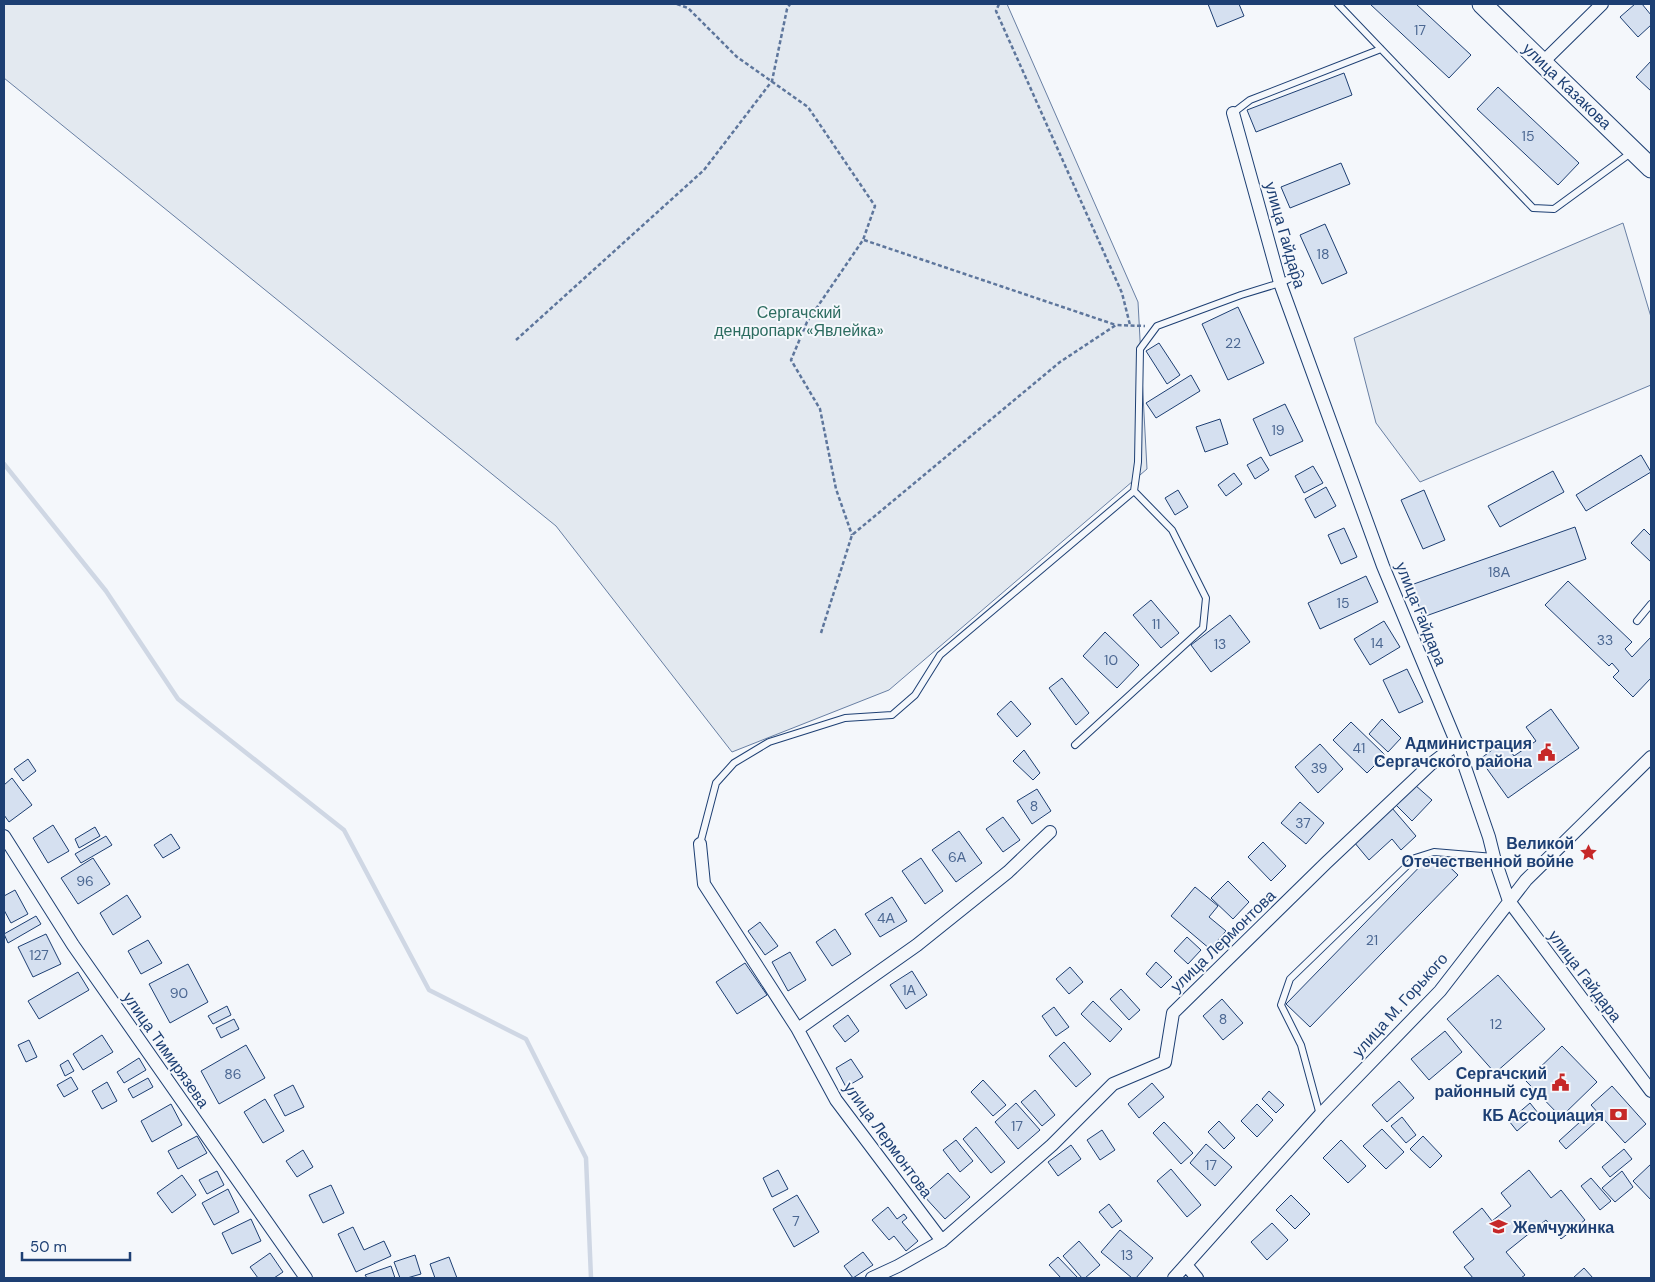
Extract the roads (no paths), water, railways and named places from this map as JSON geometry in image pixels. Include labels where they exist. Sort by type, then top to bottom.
[{"type":"main road","name":"улица Казакова","points":[[1482,4],[1651,168]]},
{"type":"street","points":[[1542,63],[1602,4]]},
{"type":"street","name":"улица Гайдара","points":[[1233,113],[1280,283],[1383,566],[1456,744],[1489,837],[1509,901],[1651,1091]]},
{"type":"street","name":"улица Лермонтова","points":[[872,1278],[898,1266],[942,1241],[1052,1145],[1113,1084],[1165,1062],[1173,1012],[1430,764],[1456,744]]},
{"type":"street","name":"улица М. Горького","points":[[1174,1278],[1187,1266],[1320,1115],[1440,991],[1526,880],[1651,757]]},
{"type":"street","points":[[798,1029],[917,945],[1008,872],[1050,832]]},
{"type":"street","name":"улица Тимирязева","points":[[4,836],[73,945],[306,1278]]},
{"type":"street","name":"улица Лермонтова","points":[[700,844],[704,884],[798,1029],[836,1100],[942,1241]]},
{"type":"street","points":[[1187,1266],[1197,1278]]},
{"type":"lane","points":[[1338,4],[1533,208],[1554,209],[1633,151]]},
{"type":"lane","points":[[1233,113],[1250,100],[1381,49]]},
{"type":"lane","points":[[700,844],[716,783],[734,762],[769,742],[846,718],[892,715],[915,695],[940,656],[1134,491],[1138,462],[1140,349],[1157,326],[1241,295],[1280,283],[1300,274]]},
{"type":"lane","points":[[1075,745],[1203,628],[1206,598],[1172,530],[1134,491]]},
{"type":"lane","points":[[1637,621],[1651,604]]},
{"type":"lane","points":[[1320,1115],[1301,1045],[1281,1005],[1290,979],[1414,858],[1434,852],[1494,857]]},
{"type":"waterway","points":[[4,464],[106,591],[178,699],[344,830],[429,990],[526,1039],[586,1158],[591,1278]]},
{"type":"place","name":"Администрация Сергачского района","points":[[1546,752]]},
{"type":"place","name":"Великой Отечественной войне","points":[[1588,852]]},
{"type":"place","name":"Сергачский районный суд","points":[[1561,1082]]},
{"type":"place","name":"КБ Ассоциация","points":[[1618,1115]]},
{"type":"place","name":"Жемчужинка","points":[[1499,1227]]},
{"type":"park label","name":"Сергачский дендропарк «Явлейка»","points":[[799,321]]}]
